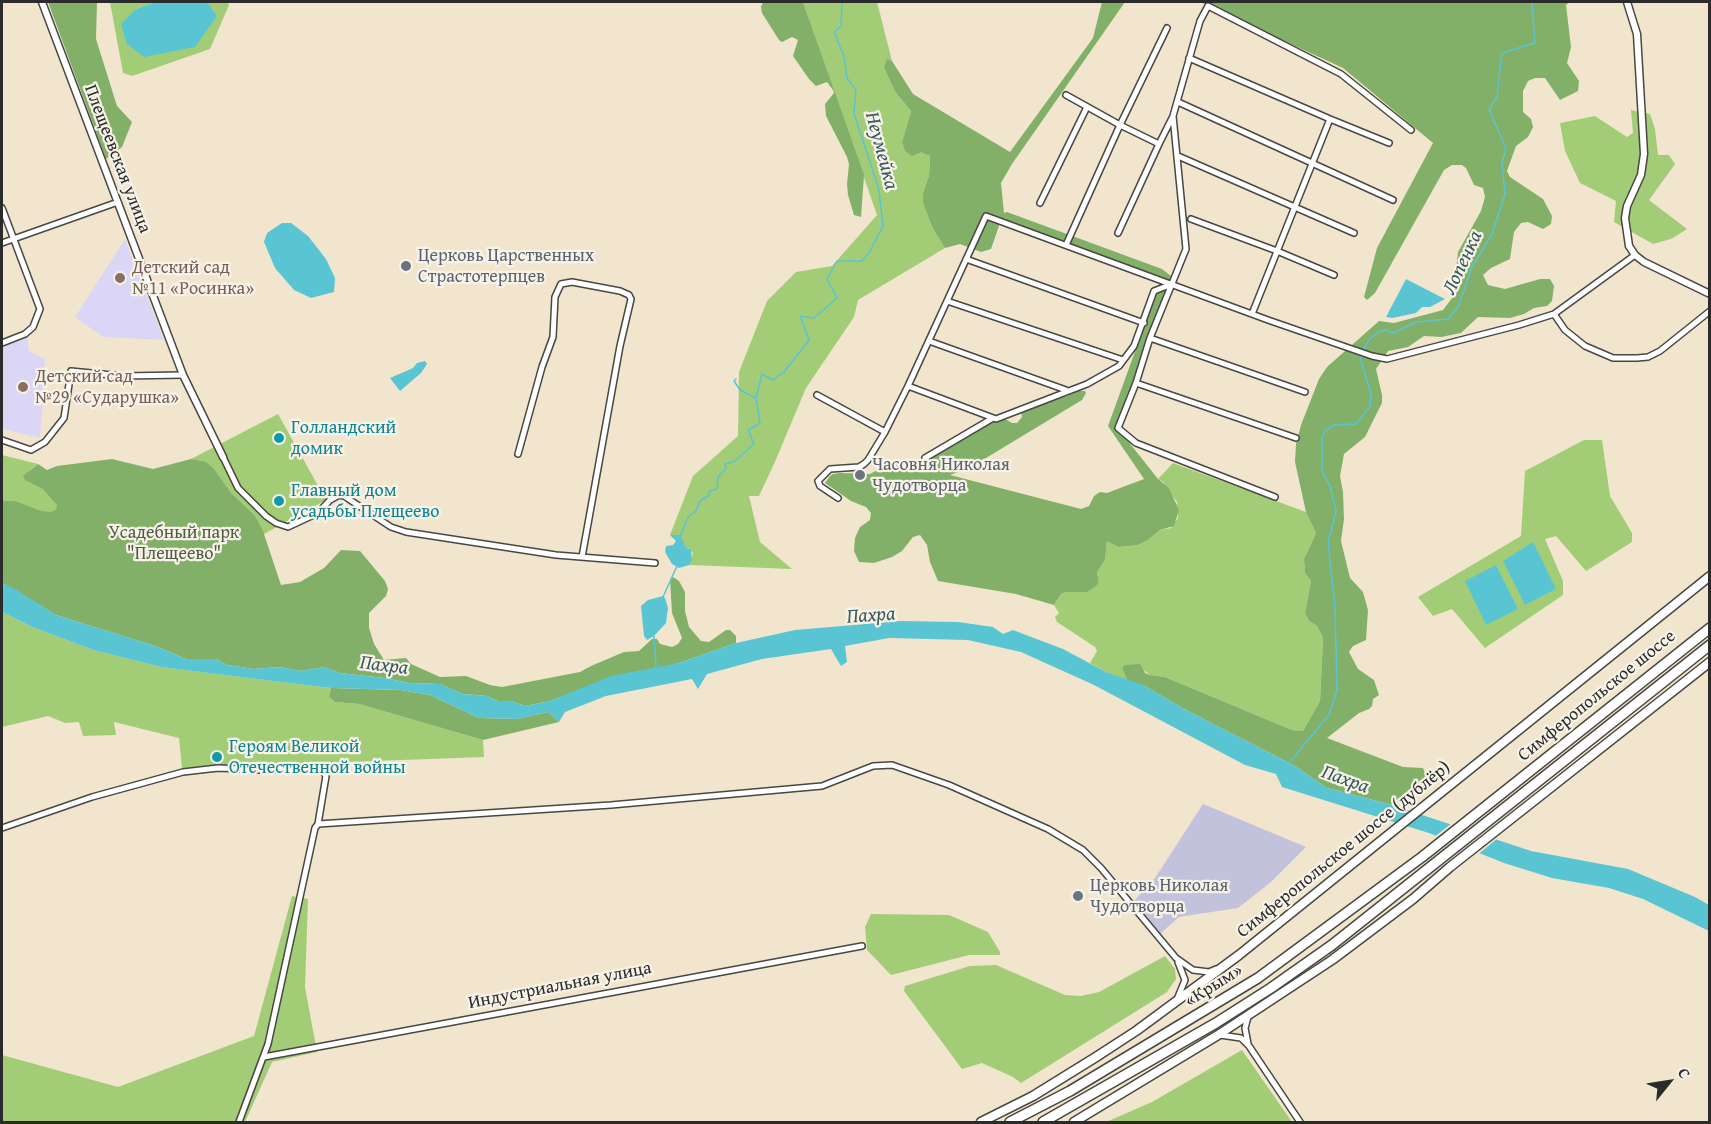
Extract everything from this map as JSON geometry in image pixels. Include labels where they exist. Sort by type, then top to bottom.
[{"type":"highway","name":"Симферопольское шоссе","points":[[1422,857],[1710,628]]},
{"type":"highway","name":"Симферопольское шоссе","points":[[1437,862],[1710,645]]},
{"type":"highway","name":"«Крым»","points":[[1010,1122],[1070,1091],[1258,978],[1422,857]]},
{"type":"highway","name":"«Крым»","points":[[1043,1122],[1162,1056],[1271,988],[1332,945],[1437,862]]},
{"type":"main road","name":"Симферопольское шоссе (дублёр)","points":[[981,1122],[1033,1096],[1096,1057],[1232,960],[1710,576]]},
{"type":"main road","points":[[1074,1122],[1248,1017],[1380,925],[1534,799],[1710,662]]},
{"type":"street","name":"Плещеевская улица","points":[[42,2],[183,375],[223,457]]},
{"type":"street","points":[[1627,2],[1637,34],[1644,154],[1641,176],[1627,206],[1625,218],[1629,246],[1644,262],[1710,294]]},
{"type":"street","points":[[1118,233],[1173,116],[1200,21],[1208,6],[1341,74],[1411,130]]},
{"type":"street","points":[[1065,245],[1167,28]]},
{"type":"street","points":[[1189,58],[1389,143]]},
{"type":"street","points":[[1066,95],[1159,144]]},
{"type":"street","points":[[1178,102],[1393,200]]},
{"type":"street","points":[[1040,202],[1087,107]]},
{"type":"street","points":[[1173,116],[1186,249],[1150,338],[1136,383],[1118,428],[1136,443],[1275,497]]},
{"type":"street","points":[[1252,314],[1330,119]]},
{"type":"street","points":[[1178,156],[1354,233]]},
{"type":"street","points":[[2,243],[118,202]]},
{"type":"street","points":[[2,208],[40,309],[33,327],[25,334],[2,344]]},
{"type":"street","points":[[838,498],[820,486],[818,482],[830,469],[854,468],[864,464],[885,432],[986,216],[1252,314],[1372,356],[1387,359],[1554,314],[1635,255]]},
{"type":"street","points":[[1191,219],[1277,250],[1334,275]]},
{"type":"street","points":[[966,259],[1144,323]]},
{"type":"street","points":[[518,454],[542,367],[553,337],[555,297],[561,284],[572,282],[620,291],[629,295],[631,299],[582,557]]},
{"type":"street","points":[[925,458],[993,418],[1087,384],[1119,366],[1134,346],[1154,291],[1172,284]]},
{"type":"street","points":[[947,301],[1123,360]]},
{"type":"street","points":[[1554,314],[1564,330],[1585,346],[1608,357],[1637,358],[1648,357],[1660,351],[1710,311]]},
{"type":"street","points":[[1150,338],[1305,392]]},
{"type":"street","points":[[929,341],[1066,390]]},
{"type":"street","points":[[2,440],[31,450],[45,442],[64,418],[71,371],[122,376],[183,375]]},
{"type":"street","points":[[1136,383],[1296,438]]},
{"type":"street","points":[[908,386],[993,418]]},
{"type":"street","points":[[817,395],[885,432]]},
{"type":"street","points":[[223,457],[238,488],[276,524],[288,526],[297,523],[318,513],[330,500],[339,495],[392,527],[406,532],[556,555],[655,563]]},
{"type":"street","points":[[318,824],[611,805],[822,786],[873,766],[892,765],[920,773],[1048,829],[1083,850],[1101,868],[1176,958],[1188,968],[1209,972],[1232,960]]},
{"type":"street","points":[[2,828],[102,794],[183,772],[218,768],[321,770],[326,776],[318,824],[315,828],[268,1044],[239,1122]]},
{"type":"street","name":"Индустриальная улица","points":[[264,1057],[862,946]]},
{"type":"street","points":[[1174,1003],[1185,980],[1176,958]]},
{"type":"street","points":[[1248,1017],[1245,1028],[1249,1046]]},
{"type":"street","points":[[1218,1035],[1241,1038],[1249,1046],[1300,1122]]},
{"type":"shaded area","name":"Детский сад №11 «Росинка»","points":[[125,239],[164,340],[103,337],[75,317]]},
{"type":"shaded area","name":"Детский сад №29 «Сударушка»","points":[[27,336],[29,351],[45,359],[40,438],[2,429],[2,345]]},
{"type":"shaded area","points":[[1203,804],[1306,847],[1271,882],[1238,908],[1179,917],[1160,934],[1132,903],[1155,878]]},
{"type":"green space","points":[[48,2],[97,2],[96,39],[117,106],[132,122],[122,147],[106,159]]},
{"type":"green space","points":[[110,2],[155,2],[136,9],[217,17],[207,2],[228,2],[229,5],[210,49],[132,76],[123,73]]},
{"type":"green space","points":[[763,2],[803,2],[864,175],[861,217],[854,215],[848,195],[849,164],[847,157],[826,116],[825,104],[834,93],[833,90],[827,82],[816,86],[809,79],[793,56],[798,40],[792,37],[782,42],[779,40],[762,13]]},
{"type":"green space","points":[[803,2],[877,2],[892,61],[887,59],[896,93],[911,111],[902,142],[930,156],[929,176],[923,193],[933,229],[945,248],[858,300],[854,317],[806,388],[759,496],[749,496],[760,542],[792,569],[689,565],[693,553],[686,548],[678,535],[670,535],[693,476],[738,436],[739,372],[767,301],[796,272],[832,266],[877,215]]},
{"type":"green space","points":[[1102,2],[1125,2],[1001,183],[1004,213],[1007,212],[1162,269],[1171,276],[1120,431],[1158,479],[1169,488],[1179,510],[1174,526],[1160,530],[1138,545],[1119,547],[1107,541],[1105,560],[1097,572],[1099,582],[1096,586],[1087,592],[1061,594],[1054,605],[1016,594],[938,581],[930,562],[927,545],[920,535],[913,537],[902,551],[892,557],[874,563],[859,562],[854,551],[855,538],[860,527],[870,520],[871,513],[866,507],[851,501],[825,483],[830,476],[840,473],[870,474],[883,467],[896,464],[902,467],[915,463],[988,420],[1005,419],[1017,423],[1022,417],[1021,412],[1027,405],[1046,397],[1065,397],[1079,391],[1086,393],[1082,400],[971,467],[950,475],[1081,509],[1089,506],[1094,496],[1100,492],[1107,493],[1144,479],[1108,426],[1162,277],[1001,220],[991,249],[981,252],[960,244],[945,248],[933,229],[923,202],[923,193],[929,176],[930,156],[921,152],[912,156],[905,151],[902,142],[911,111],[896,93],[884,67],[887,59],[892,61],[913,94],[1010,152],[1093,38]]},
{"type":"green space","points":[[1200,2],[1570,2],[1566,5],[1571,47],[1567,63],[1579,81],[1578,91],[1560,100],[1545,78],[1528,81],[1523,91],[1523,112],[1531,119],[1533,127],[1528,137],[1516,146],[1507,171],[1510,177],[1543,199],[1552,216],[1551,224],[1543,229],[1528,222],[1521,223],[1514,232],[1510,259],[1491,268],[1483,275],[1488,285],[1505,289],[1540,279],[1550,279],[1554,286],[1552,301],[1547,306],[1534,308],[1510,318],[1478,317],[1461,333],[1441,337],[1424,336],[1408,347],[1388,351],[1376,369],[1382,403],[1365,437],[1344,454],[1340,476],[1344,519],[1341,541],[1350,578],[1363,592],[1368,610],[1366,640],[1353,646],[1349,652],[1358,669],[1374,680],[1379,695],[1373,699],[1369,709],[1359,713],[1327,738],[1403,767],[1423,768],[1427,778],[1424,788],[1411,799],[1392,805],[1327,788],[1295,766],[1184,709],[1143,685],[1128,682],[1122,668],[1125,665],[1140,664],[1145,673],[1165,677],[1292,730],[1303,731],[1320,701],[1323,638],[1317,626],[1309,621],[1305,613],[1311,581],[1305,573],[1304,559],[1316,533],[1306,512],[1295,462],[1296,444],[1301,425],[1319,379],[1327,367],[1379,321],[1394,323],[1443,310],[1453,297],[1458,252],[1481,211],[1485,197],[1483,188],[1474,185],[1466,168],[1462,165],[1452,165],[1444,170],[1375,293],[1367,300],[1364,297],[1377,248],[1433,143],[1343,68]]},
{"type":"green space","points":[[1631,110],[1650,114],[1655,129],[1658,155],[1669,155],[1675,164],[1649,200],[1687,229],[1671,239],[1653,244],[1614,222],[1616,201],[1580,183],[1565,151],[1560,123],[1595,116],[1627,137],[1633,133]]},
{"type":"green space","name":"Усадебный парк \"Плещеево\"","points":[[278,414],[326,500],[253,540],[2,576],[2,455],[38,464],[30,470],[160,475]]},
{"type":"green space","points":[[1584,440],[1602,440],[1610,496],[1632,533],[1632,542],[1586,571],[1556,536],[1545,539],[1563,581],[1563,595],[1485,648],[1452,609],[1433,616],[1418,597],[1521,536],[1525,471]]},
{"type":"green space","points":[[112,459],[153,469],[191,459],[206,462],[214,469],[231,493],[255,516],[263,531],[281,585],[300,582],[324,568],[341,550],[360,551],[385,581],[388,589],[386,596],[369,613],[369,628],[374,644],[384,660],[406,658],[411,664],[440,677],[466,676],[502,687],[580,672],[624,652],[639,651],[652,639],[657,639],[660,644],[672,647],[682,638],[672,613],[670,579],[673,577],[679,581],[685,592],[685,611],[689,627],[701,641],[709,642],[726,630],[730,630],[736,636],[736,643],[679,663],[577,691],[550,701],[525,706],[511,701],[498,701],[487,696],[463,694],[440,684],[410,683],[340,673],[324,667],[301,671],[279,667],[254,669],[227,665],[216,659],[186,659],[155,646],[56,615],[2,583],[2,501],[15,501],[41,511],[51,512],[56,510],[57,505],[43,489],[25,480],[23,476],[38,464],[47,470],[57,466]]},
{"type":"green space","points":[[1173,463],[1306,512],[1309,518],[1316,533],[1304,559],[1305,573],[1311,581],[1305,613],[1309,621],[1317,626],[1323,638],[1320,701],[1303,731],[1292,730],[1165,677],[1150,675],[1142,669],[1122,668],[1128,682],[1090,663],[1097,651],[1095,647],[1057,622],[1055,617],[1059,613],[1054,605],[1061,594],[1087,592],[1099,582],[1097,572],[1105,560],[1107,540],[1119,547],[1138,545],[1160,530],[1171,528],[1178,518],[1177,502],[1163,482],[1158,479]]},
{"type":"green space","points":[[2,612],[32,627],[93,650],[161,667],[331,688],[329,697],[335,702],[359,704],[483,740],[484,757],[182,768],[179,738],[114,722],[116,735],[83,736],[79,722],[65,723],[48,716],[2,727]]},
{"type":"green space","points":[[331,688],[401,690],[430,695],[479,718],[517,719],[548,712],[559,722],[483,740],[359,704],[335,702],[329,697]]},
{"type":"green space","points":[[292,896],[308,899],[305,987],[317,1052],[272,1062],[245,1122],[2,1122],[2,1055],[118,1087],[254,1036]]},
{"type":"green space","points":[[871,914],[949,915],[988,932],[1000,955],[969,955],[891,975],[867,950],[865,927]]},
{"type":"green space","points":[[1165,956],[1175,969],[1176,979],[1167,992],[1021,1083],[982,1063],[962,1069],[904,991],[905,986],[970,966],[996,965],[1065,995],[1081,996],[1099,992]]},
{"type":"green space","points":[[1242,1050],[1292,1122],[1106,1122],[1152,1102]]},
{"type":"water","points":[[155,2],[207,2],[217,16],[195,47],[144,57],[127,44],[121,24],[136,9]]},
{"type":"water","points":[[282,223],[291,223],[308,236],[326,259],[335,278],[334,292],[311,298],[294,290],[275,268],[264,242],[267,233]]},
{"type":"water","points":[[1406,279],[1445,299],[1430,307],[1422,307],[1416,313],[1386,317]]},
{"type":"water","points":[[425,361],[427,364],[421,373],[400,391],[390,378]]},
{"type":"water","points":[[670,535],[680,535],[686,548],[691,549],[692,560],[689,565],[679,568],[672,564],[665,552],[666,546],[673,545],[676,541]]},
{"type":"water","points":[[1533,542],[1556,589],[1525,605],[1503,561]]},
{"type":"water","points":[[1496,565],[1518,609],[1486,625],[1465,581]]},
{"type":"water","points":[[2,583],[56,615],[155,646],[186,659],[216,659],[227,665],[254,669],[279,667],[301,671],[324,667],[340,673],[410,683],[440,684],[463,694],[487,696],[498,701],[511,701],[525,706],[550,701],[611,676],[679,663],[736,643],[795,630],[901,621],[958,622],[993,627],[1003,634],[1013,630],[1063,649],[1106,672],[1143,685],[1184,709],[1295,766],[1327,788],[1392,805],[1531,851],[1628,869],[1695,897],[1709,905],[1709,931],[1643,899],[1609,888],[1552,878],[1504,863],[1429,833],[1282,787],[1276,774],[1245,765],[1094,685],[1021,652],[968,640],[889,638],[845,646],[847,662],[841,666],[831,649],[762,659],[707,674],[698,689],[692,679],[606,696],[565,712],[559,722],[548,712],[517,719],[479,718],[430,695],[401,690],[331,688],[161,667],[93,650],[32,627],[2,612]]},
{"type":"water","points":[[663,596],[668,608],[666,623],[647,640],[644,636],[641,606],[648,600]]},
{"type":"pier","points":[[1452,823],[1498,838],[1476,856],[1433,838]]},
{"type":"waterway","name":"Неумейка","points":[[680,537],[688,517],[696,511],[700,501],[708,496],[710,491],[717,489],[718,477],[726,469],[725,464],[735,461],[754,444],[748,430],[760,423],[756,398],[762,374],[773,380],[784,372],[809,340],[800,316],[814,318],[837,298],[827,279],[837,261],[862,261],[869,253],[883,226],[879,190],[854,113],[856,90],[847,78],[844,56],[834,32],[841,26],[842,2]]},
{"type":"waterway","name":"Лопенка","points":[[1363,350],[1378,332],[1385,330],[1393,333],[1417,322],[1448,319],[1458,307],[1472,267],[1492,234],[1505,194],[1502,163],[1506,148],[1489,110],[1497,97],[1502,53],[1535,43],[1532,4],[1534,2]]},
{"type":"waterway","name":"Лопенка","points":[[1288,764],[1329,715],[1337,690],[1335,607],[1328,543],[1336,511],[1330,486],[1322,471],[1322,437],[1326,430],[1334,425],[1356,424],[1370,407],[1371,393],[1360,358],[1362,355]]},
{"type":"waterway","points":[[736,379],[734,381],[740,390],[756,398]]},
{"type":"waterway","name":"Неумейка","points":[[663,597],[677,566]]},
{"type":"waterway","name":"Неумейка","points":[[654,636],[656,667]]},
{"type":"place","name":"Церковь Царственных Страстотерпцев","points":[[406,266]]},
{"type":"place","name":"Детский сад №11 «Росинка»","points":[[120,278]]},
{"type":"place","name":"Детский сад №29 «Сударушка»","points":[[23,387]]},
{"type":"place","name":"Голландский домик","points":[[279,438]]},
{"type":"place","name":"Часовня Николая Чудотворца","points":[[860,475]]},
{"type":"place","name":"Главный дом усадьбы Плещеево","points":[[279,501]]},
{"type":"place","name":"Героям Великой Отечественной войны","points":[[217,757]]},
{"type":"place","name":"Церковь Николая Чудотворца","points":[[1078,896]]},
{"type":"water label","name":"Пахра","points":[[871,616]]},
{"type":"water label","name":"Пахра","points":[[384,666]]},
{"type":"water label","name":"Пахра","points":[[1345,780]]}]
